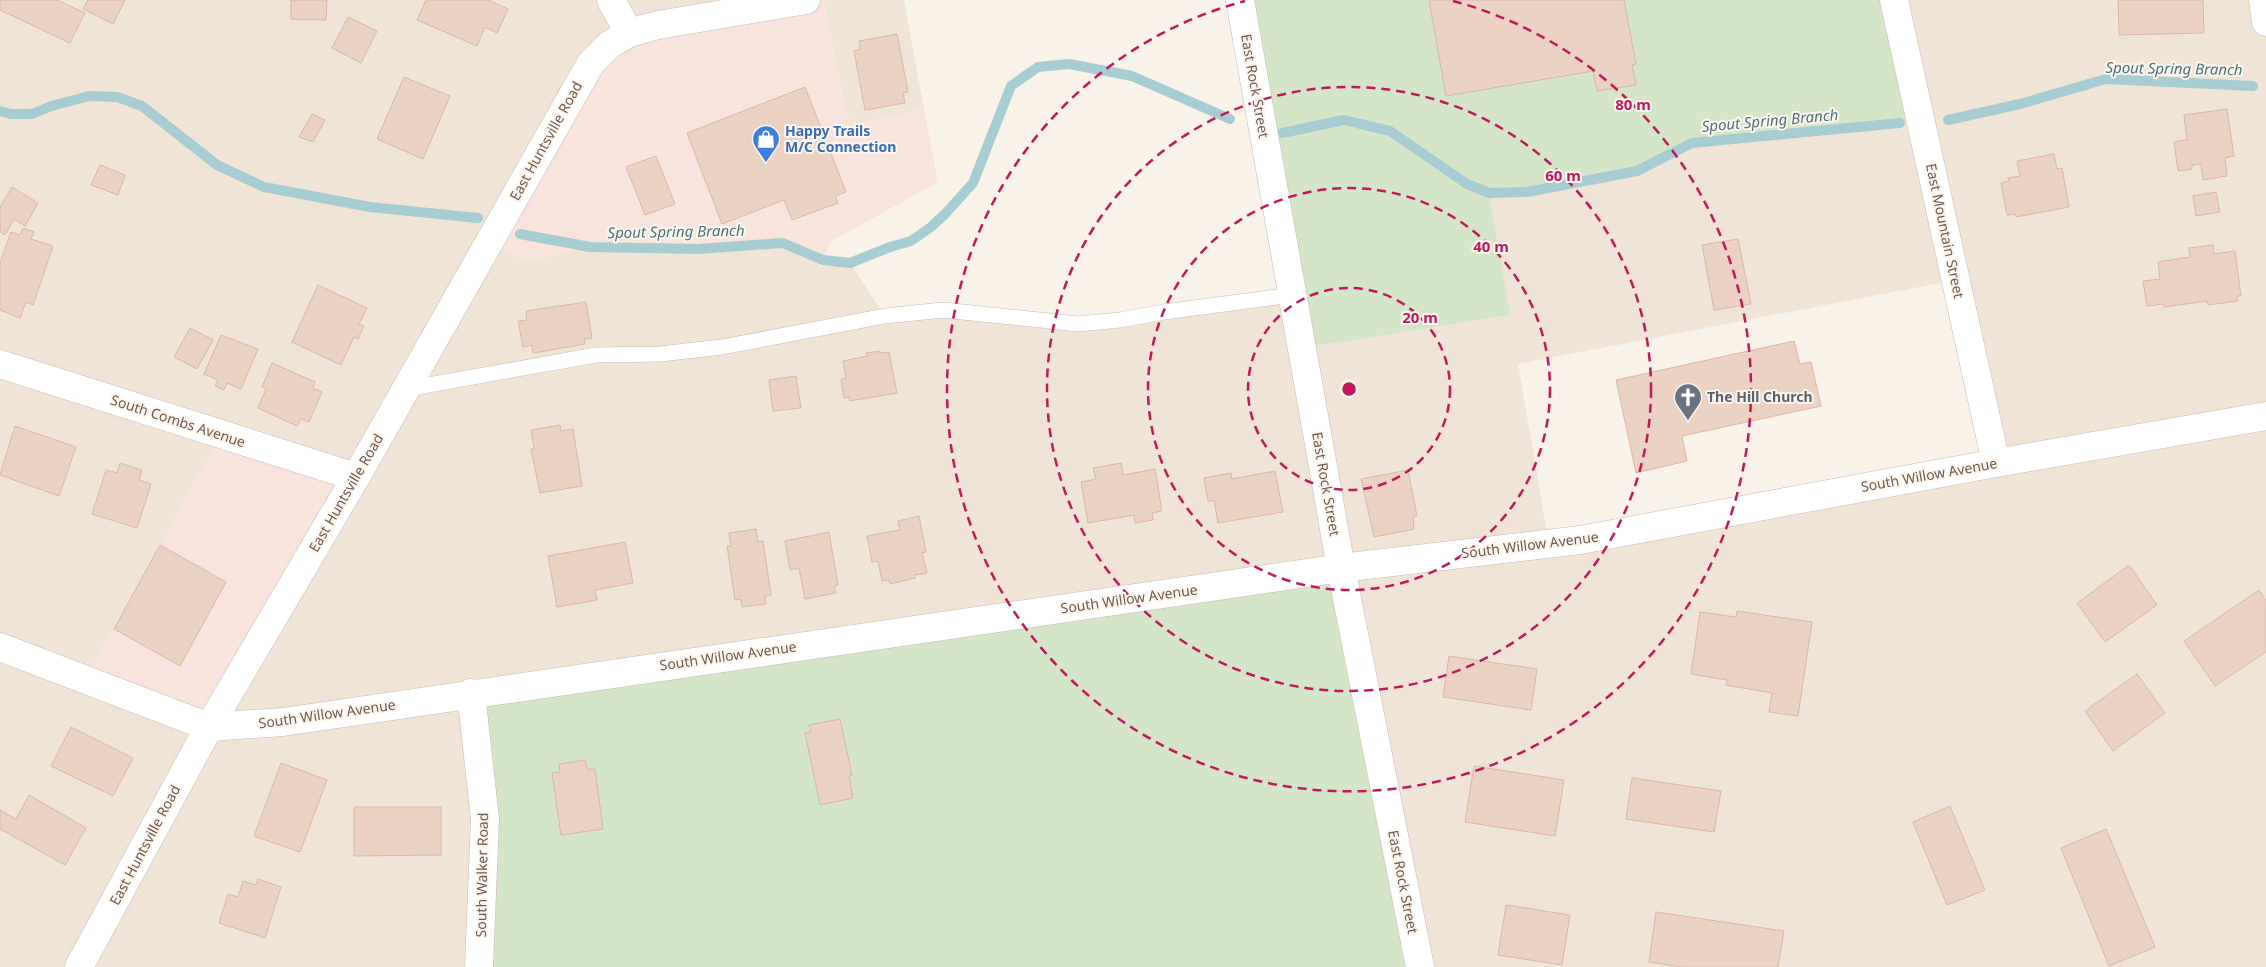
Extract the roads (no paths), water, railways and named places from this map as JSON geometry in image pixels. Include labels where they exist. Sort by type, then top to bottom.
[{"type":"street","points":[[611,0],[629,33]]},
{"type":"street","name":"East Huntsville Road","points":[[79,967],[209,727],[356,477],[591,63],[609,45],[629,33],[658,25],[806,0]]},
{"type":"street","name":"East Rock Street","points":[[1240,0],[1341,568],[1420,967]]},
{"type":"street","name":"East Mountain Street","points":[[1894,0],[1996,463]]},
{"type":"street","points":[[2262,0],[2266,22]]},
{"type":"street","name":"South Combs Avenue","points":[[0,364],[356,477]]},
{"type":"street","name":"South Willow Avenue","points":[[0,647],[209,727],[283,722],[470,693],[1341,568],[1580,540],[1996,463],[2266,416]]},
{"type":"street","name":"South Walker Road","points":[[470,693],[485,819],[479,967]]},
{"type":"lane","points":[[406,389],[596,355],[660,354],[722,347],[885,316],[943,310],[1078,324],[1120,320],[1164,312],[1292,295]]},
{"type":"waterway","name":"Spout Spring Branch","points":[[520,234],[590,247],[698,249],[783,243],[823,260],[850,263],[911,241],[945,214],[973,183],[1011,86],[1038,67],[1069,64],[1132,76],[1230,119]]},
{"type":"waterway","name":"Spout Spring Branch","points":[[1948,120],[2020,104],[2106,79],[2253,86]]},
{"type":"waterway","name":"Spout Spring Branch","points":[[0,111],[10,114],[32,114],[51,106],[89,96],[117,97],[142,106],[217,165],[264,187],[370,207],[478,218]]},
{"type":"waterway","name":"Spout Spring Branch","points":[[1282,133],[1344,120],[1390,131],[1467,184],[1489,193],[1527,192],[1637,171],[1692,143],[1900,123]]},
{"type":"place","name":"Happy Trails M/C Connection","points":[[766,163]]},
{"type":"place","name":"The Hill Church","points":[[1688,421]]}]
